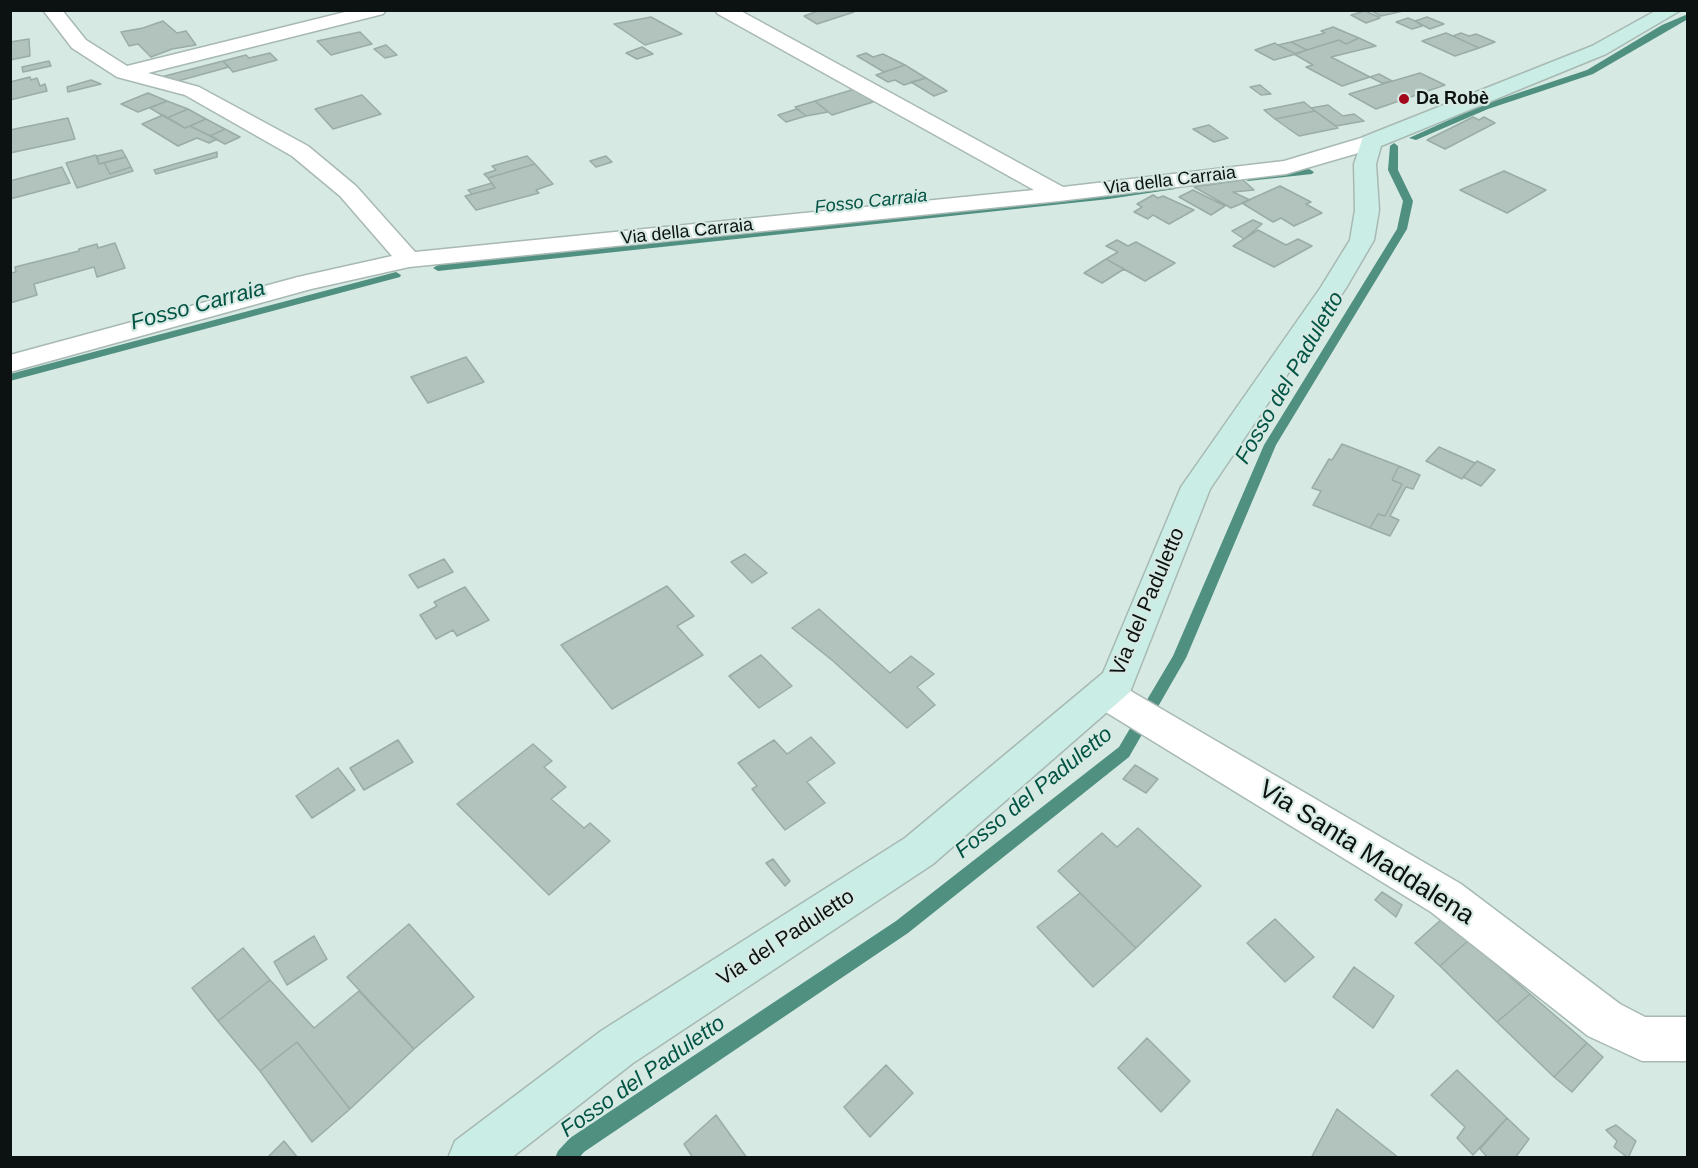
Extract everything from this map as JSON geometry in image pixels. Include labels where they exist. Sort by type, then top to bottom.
[{"type":"street","points":[[52,10],[79,44],[124,73],[192,91],[300,151],[348,191],[409,260]]},
{"type":"street","points":[[124,73],[377,10]]},
{"type":"street","points":[[724,10],[1059,194]]},
{"type":"street","points":[[1371,142],[1599,50],[1672,10]]},
{"type":"street","name":"Via della Carraia","points":[[10,364],[307,282],[409,260],[1059,194],[1286,167],[1371,142]]},
{"type":"street","name":"Via del Paduletto","points":[[472,1158],[617,1047],[919,851],[1132,709],[1117,682],[1196,487],[1327,297],[1362,240],[1367,210],[1365,164],[1371,142]]},
{"type":"street","name":"Via Santa Maddalena","points":[[1132,709],[1446,898],[1604,1020],[1641,1039],[1688,1039]]},
{"type":"building","points":[[821,10],[852,10],[854,12],[817,24],[804,16]]},
{"type":"building","points":[[1370,10],[1402,10],[1403,11],[1381,16]]},
{"type":"building","points":[[1365,11],[1380,18],[1366,23],[1351,15]]},
{"type":"building","points":[[651,17],[682,34],[645,45],[614,24]]},
{"type":"building","points":[[1427,17],[1444,24],[1430,29],[1415,21]]},
{"type":"building","points":[[1408,18],[1422,26],[1412,29],[1396,22]]},
{"type":"building","points":[[163,21],[177,33],[186,31],[196,45],[172,49],[151,57],[138,44],[129,46],[121,32],[143,28]]},
{"type":"building","points":[[1333,27],[1359,38],[1346,44],[1339,40],[1307,50],[1291,42],[1325,33],[1321,31]]},
{"type":"building","points":[[360,32],[372,44],[331,55],[317,41]]},
{"type":"building","points":[[1446,33],[1479,48],[1455,56],[1422,41]]},
{"type":"building","points":[[1461,33],[1469,36],[1476,34],[1495,42],[1479,48],[1453,36]]},
{"type":"building","points":[[1359,38],[1376,46],[1331,57],[1370,77],[1342,86],[1306,67],[1313,65],[1294,54],[1339,40],[1346,44]]},
{"type":"building","points":[[29,39],[30,56],[10,60],[10,42]]},
{"type":"building","points":[[1291,42],[1307,50],[1296,54],[1278,45]]},
{"type":"building","points":[[1275,43],[1296,54],[1274,60],[1255,50]]},
{"type":"building","points":[[386,45],[397,55],[385,58],[374,49]]},
{"type":"building","points":[[642,47],[653,54],[637,59],[626,53]]},
{"type":"building","points":[[270,53],[277,60],[233,72],[223,61],[246,55],[249,58]]},
{"type":"building","points":[[866,53],[873,57],[883,54],[905,65],[884,72],[857,56]]},
{"type":"building","points":[[49,61],[51,66],[23,72],[22,67]]},
{"type":"building","points":[[223,61],[229,67],[167,84],[161,77]]},
{"type":"building","points":[[905,65],[926,78],[904,85],[895,80],[888,82],[876,75]]},
{"type":"building","points":[[1420,73],[1445,85],[1376,109],[1349,94]]},
{"type":"building","points":[[1379,74],[1392,81],[1382,83],[1370,77]]},
{"type":"building","points":[[30,77],[31,80],[37,78],[40,86],[45,84],[47,91],[10,100],[10,82]]},
{"type":"building","points":[[926,78],[947,91],[934,96],[911,82]]},
{"type":"building","points":[[91,80],[101,84],[68,92],[67,87]]},
{"type":"building","points":[[1260,85],[1271,94],[1261,95],[1250,87]]},
{"type":"building","points":[[855,89],[873,102],[832,115],[815,101]]},
{"type":"building","points":[[148,93],[167,101],[138,112],[121,104]]},
{"type":"building","points":[[362,95],[381,114],[333,129],[315,109]]},
{"type":"building","points":[[167,101],[188,109],[167,118],[150,108]]},
{"type":"building","points":[[815,101],[828,112],[806,116],[795,107]]},
{"type":"building","points":[[1304,102],[1315,111],[1275,119],[1264,110]]},
{"type":"building","points":[[1328,105],[1343,116],[1354,114],[1364,121],[1336,126],[1311,108]]},
{"type":"building","points":[[188,109],[206,119],[185,128],[167,118]]},
{"type":"building","points":[[797,109],[806,116],[786,122],[778,115]]},
{"type":"building","points":[[1315,111],[1338,128],[1299,136],[1275,119]]},
{"type":"building","points":[[163,115],[185,128],[190,126],[217,139],[209,143],[197,138],[178,146],[142,124]]},
{"type":"building","points":[[1473,117],[1479,120],[1484,117],[1495,123],[1445,149],[1427,140]]},
{"type":"building","points":[[68,118],[75,139],[10,153],[10,130]]},
{"type":"building","points":[[206,119],[225,129],[210,136],[190,126]]},
{"type":"building","points":[[1209,125],[1228,138],[1214,142],[1193,129]]},
{"type":"building","points":[[225,129],[240,137],[225,144],[210,136]]},
{"type":"building","points":[[122,150],[126,157],[99,164],[97,156]]},
{"type":"building","points":[[217,152],[217,157],[156,174],[154,170]]},
{"type":"building","points":[[96,155],[99,164],[104,163],[110,174],[131,167],[133,171],[77,188],[66,163]]},
{"type":"building","points":[[527,156],[535,164],[488,178],[484,174],[496,170],[492,166]]},
{"type":"building","points":[[606,156],[612,162],[596,167],[590,161]]},
{"type":"building","points":[[126,157],[131,167],[110,174],[104,163]]},
{"type":"building","points":[[535,164],[553,184],[536,190],[539,193],[476,210],[465,196],[495,188],[488,178]]},
{"type":"building","points":[[62,167],[70,183],[10,199],[10,181]]},
{"type":"building","points":[[1504,171],[1546,190],[1507,213],[1460,190]]},
{"type":"building","points":[[1243,180],[1254,190],[1233,192],[1250,200],[1231,208],[1194,187]]},
{"type":"building","points":[[492,183],[495,188],[472,194],[468,190]]},
{"type":"building","points":[[1280,186],[1311,202],[1306,204],[1322,213],[1294,226],[1281,218],[1273,222],[1242,203]]},
{"type":"building","points":[[1193,190],[1225,206],[1211,215],[1179,197]]},
{"type":"building","points":[[1153,195],[1158,198],[1163,196],[1194,210],[1169,224],[1153,215],[1148,219],[1134,212],[1142,207],[1137,204]]},
{"type":"building","points":[[1253,220],[1262,224],[1244,239],[1232,231]]},
{"type":"building","points":[[1258,230],[1286,245],[1298,239],[1312,246],[1274,267],[1233,246]]},
{"type":"building","points":[[1117,240],[1128,246],[1136,242],[1175,263],[1145,281],[1106,259],[1118,252],[1106,246]]},
{"type":"building","points":[[115,243],[125,268],[97,277],[94,267],[34,284],[37,295],[10,303],[10,273],[16,272],[15,267],[79,251],[79,249],[97,244],[98,248]]},
{"type":"building","points":[[1106,259],[1124,269],[1102,283],[1084,273]]},
{"type":"building","points":[[466,357],[484,382],[428,403],[411,377]]},
{"type":"building","points":[[1342,444],[1399,466],[1392,480],[1402,484],[1385,516],[1378,514],[1370,528],[1313,505],[1321,491],[1312,488],[1329,459],[1332,460]]},
{"type":"building","points":[[1439,447],[1475,463],[1462,479],[1426,461]]},
{"type":"building","points":[[1477,461],[1495,470],[1481,486],[1463,477]]},
{"type":"building","points":[[1399,466],[1420,475],[1413,489],[1406,487],[1390,516],[1399,520],[1390,536],[1370,528],[1378,514],[1385,516],[1402,484],[1392,480]]},
{"type":"building","points":[[745,554],[767,573],[752,583],[731,562]]},
{"type":"building","points":[[444,559],[453,572],[418,588],[409,575]]},
{"type":"building","points":[[667,586],[694,616],[677,626],[703,655],[612,709],[561,645]]},
{"type":"building","points":[[465,587],[489,620],[457,636],[453,630],[436,639],[420,615],[437,606],[434,602]]},
{"type":"building","points":[[819,609],[890,673],[911,656],[934,674],[917,687],[935,705],[907,728],[833,661],[792,628]]},
{"type":"building","points":[[761,655],[792,686],[759,708],[729,676]]},
{"type":"building","points":[[811,737],[835,763],[807,782],[825,803],[785,830],[752,789],[757,786],[738,763],[774,740],[787,754]]},
{"type":"building","points":[[398,740],[413,762],[364,790],[350,768]]},
{"type":"building","points":[[533,744],[552,761],[544,767],[566,787],[551,799],[584,828],[590,823],[610,841],[549,895],[457,804]]},
{"type":"building","points":[[1135,765],[1158,779],[1146,793],[1123,779]]},
{"type":"building","points":[[338,768],[355,790],[312,818],[296,796]]},
{"type":"building","points":[[1138,828],[1201,886],[1136,948],[1058,871],[1102,833],[1117,847]]},
{"type":"building","points":[[773,859],[790,881],[785,886],[766,863]]},
{"type":"building","points":[[1382,892],[1402,905],[1396,917],[1375,900]]},
{"type":"building","points":[[1080,893],[1136,948],[1093,987],[1037,927]]},
{"type":"building","points":[[1443,918],[1469,940],[1440,966],[1415,943]]},
{"type":"building","points":[[1275,919],[1314,957],[1285,982],[1247,943]]},
{"type":"building","points":[[409,924],[474,997],[414,1049],[347,977]]},
{"type":"building","points":[[314,936],[327,959],[287,985],[274,962]]},
{"type":"building","points":[[1469,940],[1530,994],[1497,1022],[1440,966]]},
{"type":"building","points":[[243,948],[270,980],[218,1021],[192,988]]},
{"type":"building","points":[[1354,967],[1394,996],[1373,1028],[1333,997]]},
{"type":"building","points":[[270,980],[314,1028],[359,991],[414,1049],[350,1109],[297,1042],[260,1071],[218,1021]]},
{"type":"building","points":[[1530,994],[1587,1043],[1554,1077],[1497,1022]]},
{"type":"building","points":[[1147,1038],[1190,1081],[1161,1112],[1118,1068]]},
{"type":"building","points":[[297,1042],[350,1109],[312,1142],[260,1071]]},
{"type":"building","points":[[1587,1043],[1603,1057],[1572,1092],[1554,1077]]},
{"type":"building","points":[[886,1065],[913,1093],[870,1137],[844,1107]]},
{"type":"building","points":[[1457,1070],[1507,1118],[1473,1155],[1457,1138],[1465,1127],[1431,1095]]},
{"type":"building","points":[[1337,1109],[1399,1158],[1311,1158]]},
{"type":"building","points":[[716,1115],[747,1158],[693,1158],[684,1144]]},
{"type":"building","points":[[1507,1118],[1529,1139],[1515,1158],[1488,1158],[1480,1149]]},
{"type":"building","points":[[1616,1125],[1636,1141],[1628,1158],[1614,1147],[1617,1141],[1606,1130]]},
{"type":"building","points":[[284,1141],[298,1158],[267,1158]]},
{"type":"waterway","name":"Fosso del Paduletto","points":[[1413,138],[1485,107],[1590,72],[1665,27],[1688,16]]},
{"type":"waterway","name":"Fosso del Paduletto","points":[[565,1158],[577,1145],[902,927],[1124,752],[1179,658],[1270,445],[1402,229],[1408,201],[1393,170],[1394,146]]},
{"type":"waterway","name":"Fosso Carraia","points":[[1248,178],[1309,172]]},
{"type":"waterway","name":"Fosso Carraia","points":[[438,268],[1109,196],[1172,187]]},
{"type":"waterway","name":"Fosso Carraia","points":[[10,378],[396,275]]},
{"type":"place","name":"Da Robè","points":[[1404,99]]}]
